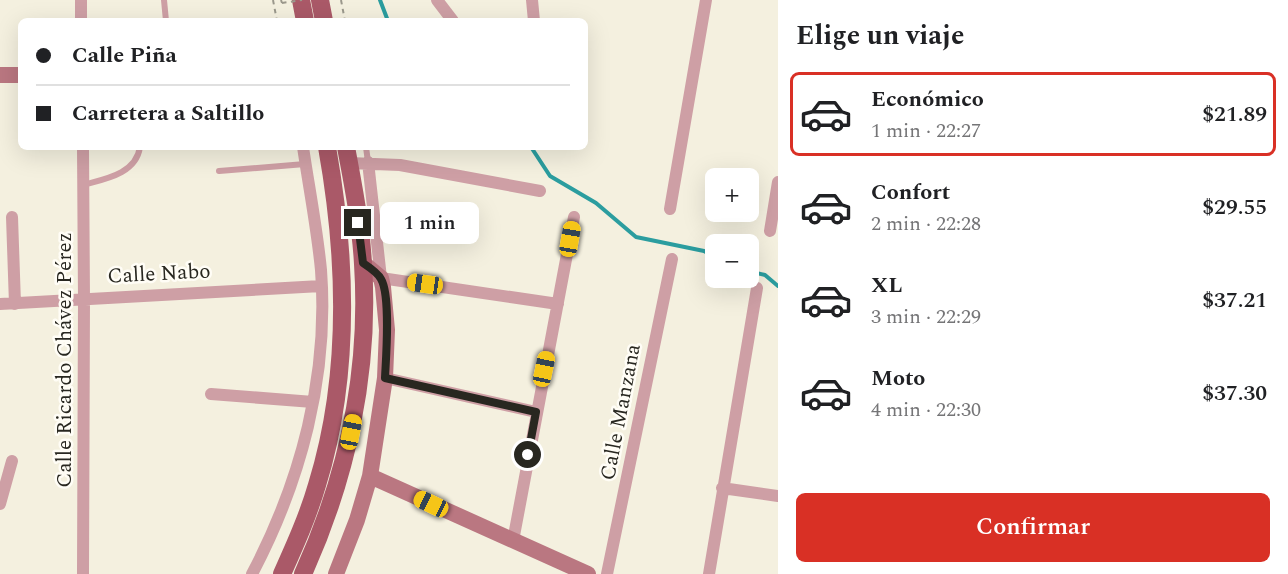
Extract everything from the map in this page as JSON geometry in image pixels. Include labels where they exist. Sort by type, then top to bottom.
[{"type":"main road","points":[[302,0],[305,18]]},
{"type":"main road","points":[[320,0],[323,18]]},
{"type":"main road","points":[[282,574],[303,528],[317,484],[328,444],[338,383],[343,286],[337,209],[327,150]]},
{"type":"main road","points":[[303,574],[321,536],[347,449],[361,366],[363,263],[348,155]]},
{"type":"street","points":[[81,0],[81,18]]},
{"type":"street","points":[[437,0],[451,18]]},
{"type":"street","points":[[532,0],[534,18]]},
{"type":"street","points":[[670,209],[706,0]]},
{"type":"street","points":[[0,75],[18,75]]},
{"type":"street","name":"Calle Ricardo Chávez Pérez","points":[[82,150],[83,574]]},
{"type":"street","points":[[252,574],[286,503],[314,402],[320,351],[321,286],[303,150]]},
{"type":"street","points":[[348,155],[368,162],[400,165],[540,191]]},
{"type":"street","points":[[336,574],[357,520],[370,476],[385,378],[387,330],[368,162]]},
{"type":"street","points":[[770,231],[778,182]]},
{"type":"street","points":[[12,217],[15,304]]},
{"type":"street","points":[[513,541],[574,217]]},
{"type":"street","name":"Calle Manzana","points":[[608,574],[672,259]]},
{"type":"street","points":[[363,263],[381,278],[558,304]]},
{"type":"street","name":"Calle Nabo","points":[[0,304],[321,286]]},
{"type":"street","points":[[709,574],[757,288]]},
{"type":"street","points":[[385,378],[536,412]]},
{"type":"street","points":[[211,393],[314,402]]},
{"type":"street","points":[[0,504],[12,460]]},
{"type":"street","points":[[370,476],[583,573]]},
{"type":"street","points":[[722,488],[778,496]]},
{"type":"lane","points":[[164,0],[166,18]]},
{"type":"lane","points":[[83,185],[116,176],[130,165],[139,150]]},
{"type":"lane","points":[[366,150],[368,162]]},
{"type":"lane","points":[[219,171],[305,164]]},
{"type":"path","points":[[273,0],[276,18]]},
{"type":"path","points":[[282,2],[302,0]]},
{"type":"path","points":[[341,0],[344,18]]},
{"type":"waterway","points":[[380,0],[387,18]]},
{"type":"waterway","points":[[533,150],[550,176],[596,203],[636,237],[705,252]]},
{"type":"waterway","points":[[759,274],[765,275],[778,286]]},
{"type":"route","points":[[358,223],[363,263],[381,278],[383,287],[387,330],[385,378],[536,412],[528,455]]}]
